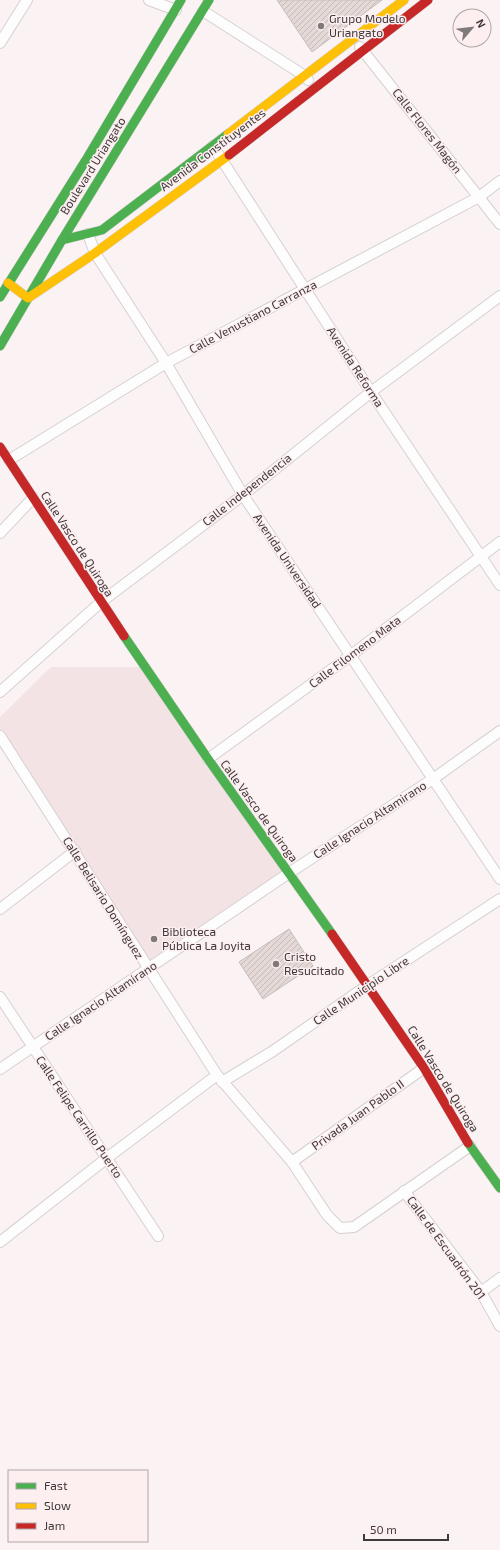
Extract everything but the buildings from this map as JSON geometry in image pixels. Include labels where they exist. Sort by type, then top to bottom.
[{"type":"street","points":[[0,43],[27,0]]},
{"type":"street","points":[[149,0],[176,10]]},
{"type":"street","name":"Boulevard Uriangato","points":[[0,297],[86,160],[181,0]]},
{"type":"street","name":"Boulevard Uriangato","points":[[0,346],[62,240],[210,0]]},
{"type":"street","name":"Avenida Constituyentes","points":[[62,240],[102,230],[404,0]]},
{"type":"street","name":"Avenida Constituyentes","points":[[28,298],[95,253],[222,160],[428,0]]},
{"type":"street","points":[[203,11],[305,76],[314,88]]},
{"type":"street","name":"Calle Flores Magón","points":[[354,38],[500,224]]},
{"type":"street","name":"Avenida Reforma","points":[[213,146],[371,392],[500,585]]},
{"type":"street","name":"Calle Venustiano Carranza","points":[[9,460],[166,363],[479,197],[500,181]]},
{"type":"street","name":"Avenida Universidad","points":[[88,234],[95,253],[166,363],[242,495],[500,879]]},
{"type":"street","points":[[8,283],[28,298]]},
{"type":"street","name":"Calle Independencia","points":[[0,692],[101,602],[242,495],[371,392],[500,296]]},
{"type":"street","name":"Calle Vasco de Quiroga","points":[[0,447],[101,602],[208,759],[368,985],[424,1068],[470,1146],[500,1188]]},
{"type":"street","points":[[0,533],[33,498]]},
{"type":"street","name":"Calle Filomeno Mata","points":[[208,759],[350,656],[500,542]]},
{"type":"street","name":"Calle Ignacio Altamirano","points":[[0,1069],[289,873],[433,779],[500,732]]},
{"type":"street","name":"Calle Belisario Domínguez","points":[[0,736],[75,851],[148,970],[220,1079],[292,1162],[327,1215],[340,1228],[354,1227],[404,1190]]},
{"type":"street","points":[[0,909],[75,851]]},
{"type":"street","name":"Calle Municipio Libre","points":[[0,1242],[106,1158],[220,1079],[273,1052],[368,985],[500,899]]},
{"type":"street","name":"Calle Felipe Carrillo Puerto","points":[[0,997],[158,1236]]},
{"type":"street","name":"Privada Juan Pablo II","points":[[292,1162],[424,1068]]},
{"type":"street","points":[[404,1190],[470,1146]]},
{"type":"street","name":"Calle de Escuadrón 201","points":[[404,1190],[481,1292],[500,1326]]},
{"type":"street","points":[[481,1292],[500,1278]]},
{"type":"shaded area","points":[[51,667],[145,667],[289,873],[148,970],[0,736],[0,717]]},
{"type":"traffic: fast","points":[[0,297],[86,160],[181,0]]},
{"type":"traffic: fast","points":[[0,346],[62,240],[209,0]]},
{"type":"traffic: fast","points":[[62,240],[102,230],[228,134]]},
{"type":"traffic: fast","points":[[124,636],[208,759],[332,934]]},
{"type":"traffic: fast","points":[[468,1143],[500,1188]]},
{"type":"traffic: slow","points":[[228,134],[404,0]]},
{"type":"traffic: slow","points":[[8,283],[28,298],[95,253],[229,155]]},
{"type":"traffic: jam","points":[[229,155],[428,0]]},
{"type":"traffic: jam","points":[[0,447],[124,636]]},
{"type":"traffic: jam","points":[[332,934],[424,1068],[468,1143]]},
{"type":"place","name":"Grupo Modelo Uriangato","points":[[321,26]]},
{"type":"place","name":"Biblioteca Pública La Joyita","points":[[154,939]]},
{"type":"place","name":"Cristo Resucitado","points":[[276,964]]}]
